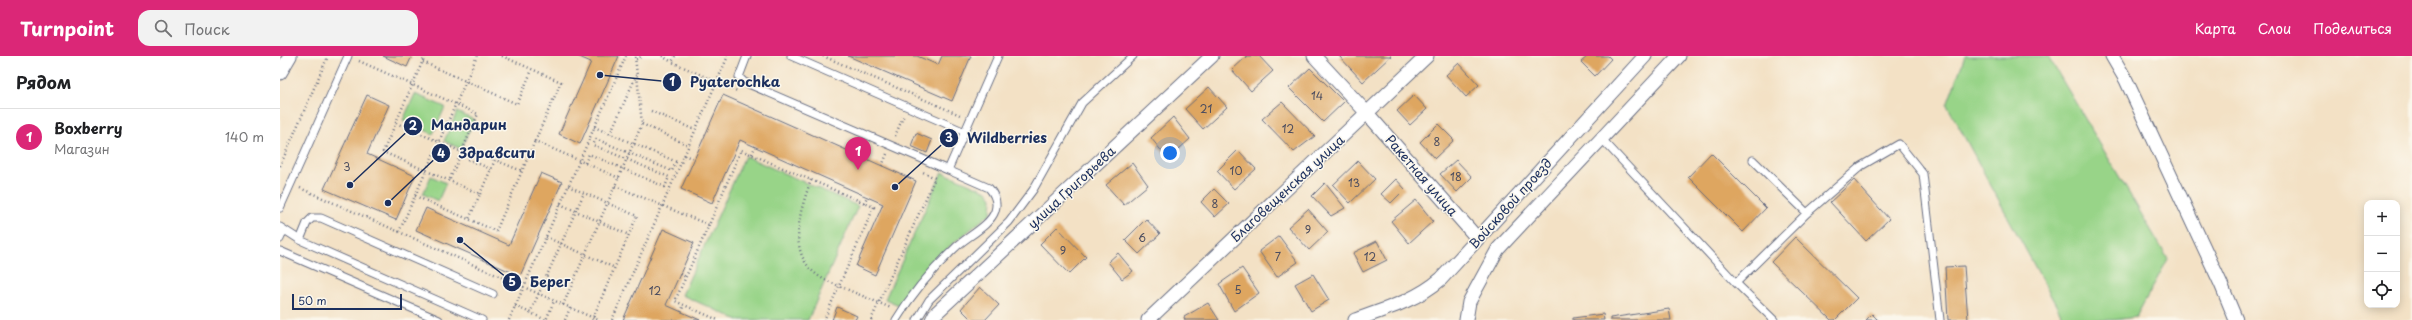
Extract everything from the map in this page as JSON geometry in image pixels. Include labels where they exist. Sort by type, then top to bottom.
[{"type":"street","points":[[280,74],[290,56]]},
{"type":"street","name":"улица Григорьева","points":[[932,320],[935,314],[1212,56]]},
{"type":"street","name":"Ракетная улица","points":[[1314,56],[1366,112],[1477,238]]},
{"type":"street","name":"Благовещенская улица","points":[[1148,320],[1366,112],[1427,56]]},
{"type":"street","name":"Войсковой проезд","points":[[1355,320],[1427,292],[1442,278],[1644,56]]},
{"type":"street","points":[[1466,320],[1469,302],[1498,249],[1679,56]]},
{"type":"street","points":[[2112,56],[2126,80],[2218,277],[2236,320]]},
{"type":"lane","points":[[280,208],[348,56]]},
{"type":"lane","points":[[747,56],[740,72],[741,80],[989,188],[994,194],[995,211],[991,218],[954,249],[900,312],[896,320]]},
{"type":"lane","points":[[791,56],[965,132]]},
{"type":"lane","points":[[948,170],[998,56]]},
{"type":"lane","points":[[917,320],[929,300],[1009,222],[1033,190],[1082,103],[1133,56]]},
{"type":"lane","points":[[1601,138],[1736,283],[1774,320]]},
{"type":"lane","points":[[1736,283],[1807,213],[1861,166],[1899,144],[1923,174],[1940,320]]},
{"type":"lane","points":[[1753,160],[1807,213]]},
{"type":"lane","points":[[300,240],[307,223],[312,218],[320,218],[493,294]]},
{"type":"lane","points":[[280,239],[282,228],[300,240],[482,320]]},
{"type":"lane","points":[[280,251],[439,320]]},
{"type":"path","points":[[280,166],[328,56]]},
{"type":"path","points":[[425,56],[383,152],[480,194]]},
{"type":"path","points":[[399,232],[477,56]]},
{"type":"path","points":[[416,196],[496,231],[561,82],[502,56]]},
{"type":"path","points":[[509,320],[626,56]]},
{"type":"path","points":[[563,305],[642,124],[636,57],[643,56]]},
{"type":"path","points":[[662,56],[672,62],[745,94]]},
{"type":"path","points":[[672,62],[675,56]]},
{"type":"path","points":[[612,320],[728,56]]},
{"type":"path","points":[[823,56],[962,116]]},
{"type":"path","points":[[834,60],[835,56]]},
{"type":"path","points":[[359,61],[478,114],[449,181]]},
{"type":"path","points":[[423,62],[517,104],[532,70]]},
{"type":"path","points":[[610,134],[638,72]]},
{"type":"path","points":[[882,166],[913,95]]},
{"type":"path","points":[[651,111],[695,130]]},
{"type":"path","points":[[396,123],[462,152]]},
{"type":"path","points":[[642,124],[688,145]]},
{"type":"path","points":[[594,127],[680,164]]},
{"type":"path","points":[[585,163],[589,154],[665,186],[669,177],[593,145],[596,139],[672,171],[676,162]]},
{"type":"path","points":[[536,141],[619,178]]},
{"type":"path","points":[[752,154],[755,147]]},
{"type":"path","points":[[491,169],[467,158],[471,149],[522,172]]},
{"type":"path","points":[[718,320],[675,302],[741,150],[874,207],[824,320]]},
{"type":"path","points":[[879,153],[893,159]]},
{"type":"path","points":[[684,155],[694,159]]},
{"type":"path","points":[[469,219],[495,160]]},
{"type":"path","points":[[726,172],[731,174]]},
{"type":"path","points":[[871,320],[935,178],[921,172]]},
{"type":"path","points":[[811,180],[798,217],[798,239],[800,248],[810,268],[820,277],[900,312]]},
{"type":"path","points":[[291,184],[524,287],[592,319],[598,320]]},
{"type":"path","points":[[568,186],[637,216],[592,319]]},
{"type":"path","points":[[615,186],[709,225]]},
{"type":"path","points":[[530,313],[584,193]]},
{"type":"path","points":[[864,203],[867,197]]},
{"type":"path","points":[[560,204],[629,234]]},
{"type":"path","points":[[546,237],[615,268]]},
{"type":"path","points":[[680,274],[686,277]]},
{"type":"path","points":[[515,306],[546,320],[554,301]]},
{"type":"path","points":[[681,312],[684,305]]},
{"type":"path","points":[[565,320],[570,308]]},
{"type":"green space","points":[[1965,56],[2048,56],[2168,259],[2136,317],[2115,320],[2064,320],[1947,105]]},
{"type":"green space","points":[[415,94],[445,107],[433,134],[403,120]]},
{"type":"green space","points":[[457,112],[474,120],[461,149],[444,141]]},
{"type":"green space","points":[[745,156],[858,206],[808,320],[738,320],[682,295]]},
{"type":"green space","points":[[942,172],[987,191],[992,198],[991,213],[950,246],[899,305],[885,299]]},
{"type":"green space","points":[[431,176],[446,183],[438,201],[423,194]]},
{"type":"building","points":[[383,56],[412,56],[407,67]]},
{"type":"building","points":[[577,56],[619,56],[580,144],[559,134],[591,62]]},
{"type":"building","points":[[848,56],[917,56],[938,65],[942,56],[971,56],[952,101]]},
{"type":"building","points":[[1247,56],[1259,56],[1273,71],[1251,91],[1232,70]]},
{"type":"building","points":[[1339,56],[1391,56],[1363,82]]},
{"type":"building","points":[[1588,56],[1608,56],[1611,59],[1595,76],[1581,62]]},
{"type":"building","points":[[1459,63],[1479,85],[1466,97],[1446,75]]},
{"type":"building","points":[[1310,68],[1344,102],[1323,122],[1289,88]]},
{"type":"building","points":[[1209,87],[1227,107],[1203,129],[1185,109]]},
{"type":"building","points":[[367,95],[389,105],[367,154],[415,176],[396,220],[324,189]]},
{"type":"building","points":[[723,95],[916,181],[875,275],[856,266],[883,204],[740,140],[712,203],[681,189]]},
{"type":"building","points":[[1414,95],[1427,109],[1410,125],[1397,111]]},
{"type":"building","points":[[1282,102],[1315,136],[1294,152],[1262,119]]},
{"type":"building","points":[[1173,117],[1190,139],[1168,159],[1151,138]]},
{"type":"building","points":[[1438,124],[1454,140],[1435,158],[1420,142]]},
{"type":"building","points":[[916,133],[932,140],[927,153],[911,146]]},
{"type":"building","points":[[1238,150],[1256,169],[1234,189],[1217,171]]},
{"type":"building","points":[[1711,153],[1766,208],[1743,232],[1688,177]]},
{"type":"building","points":[[1456,160],[1472,177],[1457,192],[1440,174]]},
{"type":"building","points":[[1358,161],[1375,179],[1350,203],[1333,185]]},
{"type":"building","points":[[1132,163],[1148,185],[1124,205],[1106,185]]},
{"type":"building","points":[[541,173],[562,182],[520,276],[416,230],[426,208],[509,245]]},
{"type":"building","points":[[1396,179],[1405,189],[1391,203],[1381,194]]},
{"type":"building","points":[[1854,180],[1889,219],[1866,241],[1830,202]]},
{"type":"building","points":[[1325,183],[1345,208],[1331,216],[1312,196]]},
{"type":"building","points":[[1214,189],[1229,204],[1215,217],[1201,202]]},
{"type":"building","points":[[1416,200],[1433,221],[1409,243],[1391,221]]},
{"type":"building","points":[[1308,209],[1328,232],[1309,250],[1288,227]]},
{"type":"building","points":[[1146,219],[1160,234],[1139,254],[1125,240]]},
{"type":"building","points":[[1057,227],[1086,257],[1069,274],[1040,244]]},
{"type":"building","points":[[663,229],[694,243],[666,305],[700,320],[623,320]]},
{"type":"building","points":[[1279,236],[1298,262],[1277,277],[1259,251]]},
{"type":"building","points":[[1795,237],[1857,298],[1835,320],[1831,320],[1771,262]]},
{"type":"building","points":[[1377,241],[1387,260],[1363,272],[1353,253]]},
{"type":"building","points":[[1118,253],[1133,271],[1122,279],[1108,262]]},
{"type":"building","points":[[1964,266],[1968,320],[1948,320],[1945,267]]},
{"type":"building","points":[[1242,268],[1259,293],[1234,311],[1219,284]]},
{"type":"building","points":[[1313,274],[1329,300],[1311,311],[1295,284]]},
{"type":"building","points":[[980,287],[999,305],[985,320],[972,320],[961,309]]},
{"type":"building","points":[[1208,303],[1219,320],[1185,320],[1184,317]]},
{"type":"building","points":[[837,307],[857,316],[855,320],[832,320]]},
{"type":"building","points":[[1669,309],[1671,320],[1610,320],[1610,318]]},
{"type":"building","points":[[1603,314],[1604,320],[1573,320],[1573,318]]},
{"type":"building","points":[[1872,314],[1878,320],[1866,320]]},
{"type":"place","name":"Pyaterochka","points":[[600,75]]},
{"type":"place","name":"Boxberry","points":[[858,170]]},
{"type":"place","name":"Мандарин","points":[[350,185]]},
{"type":"place","name":"Wildberries","points":[[895,187]]},
{"type":"place","name":"Здравсити","points":[[388,203]]},
{"type":"place","name":"Берег","points":[[460,240]]}]
